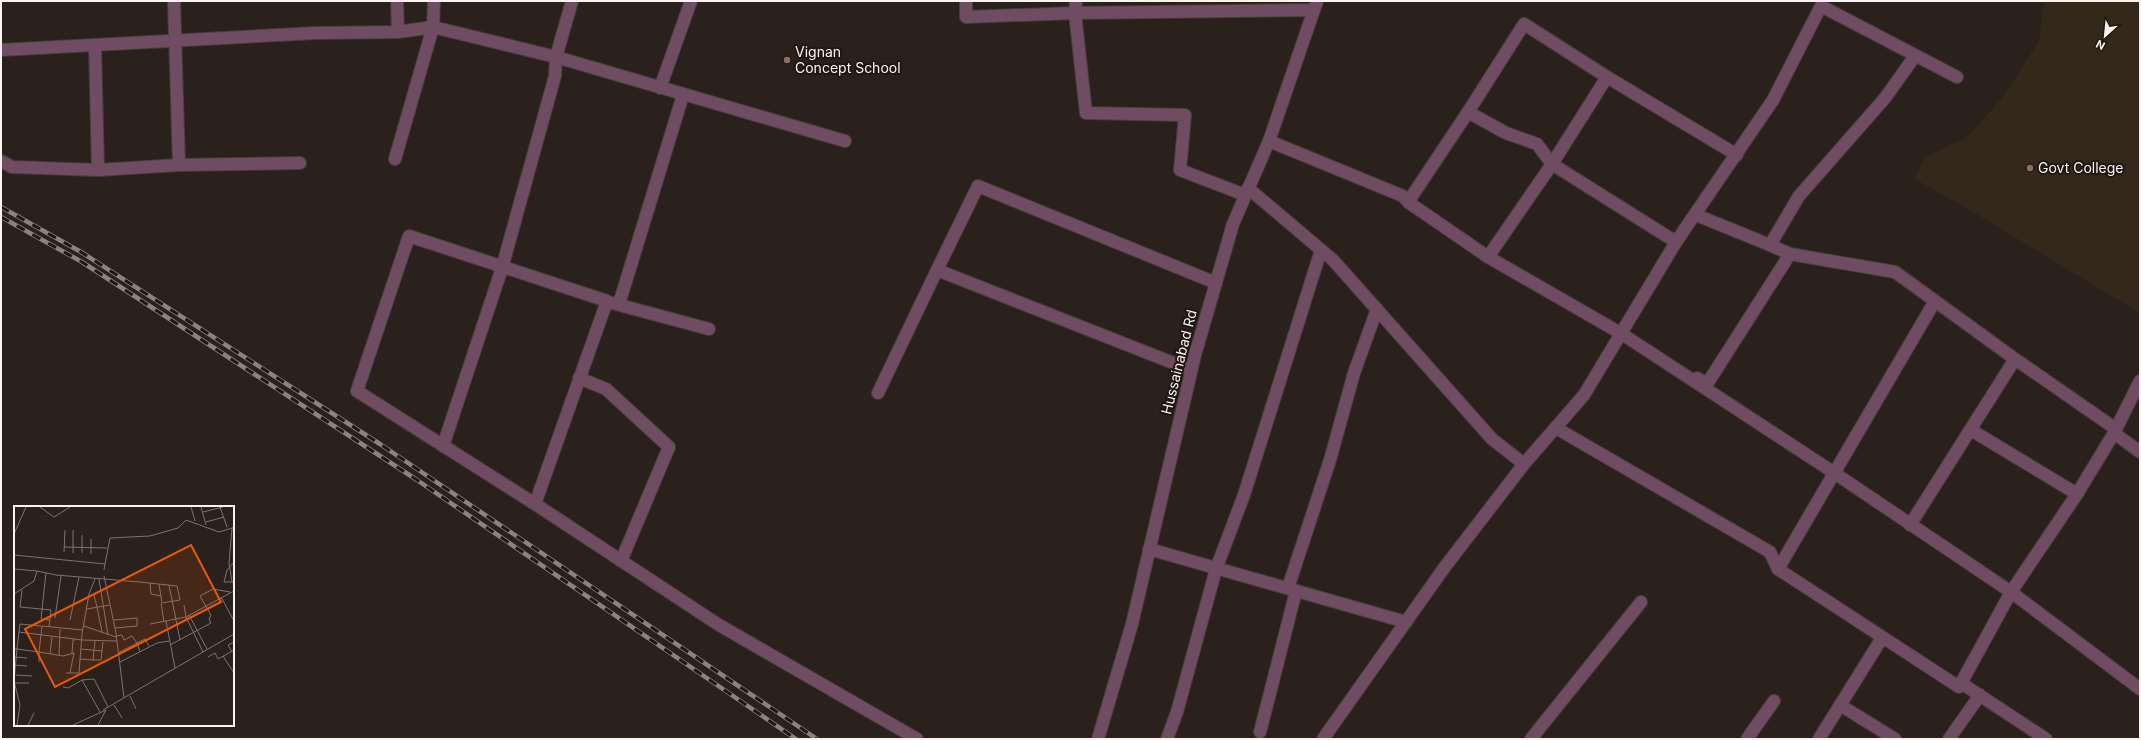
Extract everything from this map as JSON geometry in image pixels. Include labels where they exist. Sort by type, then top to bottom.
[{"type":"street","points":[[174,1],[180,165]]},
{"type":"street","points":[[397,1],[398,32]]},
{"type":"street","points":[[394,159],[433,27],[434,1]]},
{"type":"street","points":[[443,446],[502,268],[555,76],[556,57],[572,1]]},
{"type":"street","points":[[660,88],[691,1]]},
{"type":"street","points":[[966,1],[966,17],[1075,7],[1316,6]]},
{"type":"street","points":[[1323,739],[1444,568],[1524,464],[1584,395],[1676,242],[1696,215],[1773,100],[1824,4],[1957,78]]},
{"type":"street","name":"Hussainabad Rd","points":[[1098,739],[1132,624],[1191,370],[1233,224],[1268,141],[1316,6]]},
{"type":"street","points":[[1075,7],[1086,113],[1185,115],[1180,170],[1247,192],[1333,260],[1492,439],[1524,464]]},
{"type":"street","points":[[1408,202],[1524,24],[1736,156]]},
{"type":"street","points":[[1,50],[316,33],[398,32],[433,27],[556,57],[845,141]]},
{"type":"street","points":[[95,46],[98,170]]},
{"type":"street","points":[[1770,245],[1799,196],[1885,98],[1915,56]]},
{"type":"street","points":[[1488,257],[1552,164],[1607,77]]},
{"type":"street","points":[[535,504],[579,378],[613,303],[683,95]]},
{"type":"street","points":[[1468,112],[1506,133],[1538,144],[1552,164],[1676,242]]},
{"type":"street","points":[[1268,141],[1403,196],[1408,202],[1488,257],[1707,384],[1790,254]]},
{"type":"street","points":[[1,161],[12,167],[98,170],[180,165],[300,163]]},
{"type":"street","points":[[878,393],[978,186],[1216,283]]},
{"type":"street","points":[[1696,215],[1790,254],[1895,272],[2115,431],[2140,452]]},
{"type":"street","points":[[709,329],[613,303],[502,268],[409,236],[357,391],[535,504],[719,626],[917,739]]},
{"type":"street","points":[[1167,739],[1177,712],[1216,569],[1244,495],[1321,250]]},
{"type":"street","points":[[937,270],[1191,370]]},
{"type":"street","points":[[1778,569],[1833,472],[1935,301]]},
{"type":"street","points":[[1260,732],[1292,589],[1354,373],[1377,309]]},
{"type":"street","points":[[1622,334],[1833,472],[2011,592],[2140,689]]},
{"type":"street","points":[[1910,524],[2015,359]]},
{"type":"street","points":[[579,378],[606,389],[669,447],[621,561]]},
{"type":"street","points":[[1556,428],[1770,552],[1778,569],[1958,688],[2011,592],[2077,494],[2115,431],[2140,381]]},
{"type":"street","points":[[1971,430],[2077,494]]},
{"type":"street","points":[[1149,549],[1406,622]]},
{"type":"street","points":[[1531,739],[1641,602]]},
{"type":"street","points":[[1819,739],[1882,638]]},
{"type":"street","points":[[1961,683],[2046,739]]},
{"type":"street","points":[[1949,739],[1980,695]]},
{"type":"street","points":[[1747,739],[1774,701]]},
{"type":"street","points":[[1840,705],[1895,739]]},
{"type":"shaded area","name":"Govt College","points":[[2044,1],[2140,1],[2140,313],[1958,203],[1914,179],[1925,157],[1966,138],[2002,98],[2039,41]]},
{"type":"railway","points":[[1,207],[81,252],[380,444],[817,739]]},
{"type":"railway","points":[[1,217],[82,262],[417,480],[796,739]]},
{"type":"place","name":"Vignan Concept School","points":[[787,60]]},
{"type":"place","name":"Govt College","points":[[2030,168]]}]
